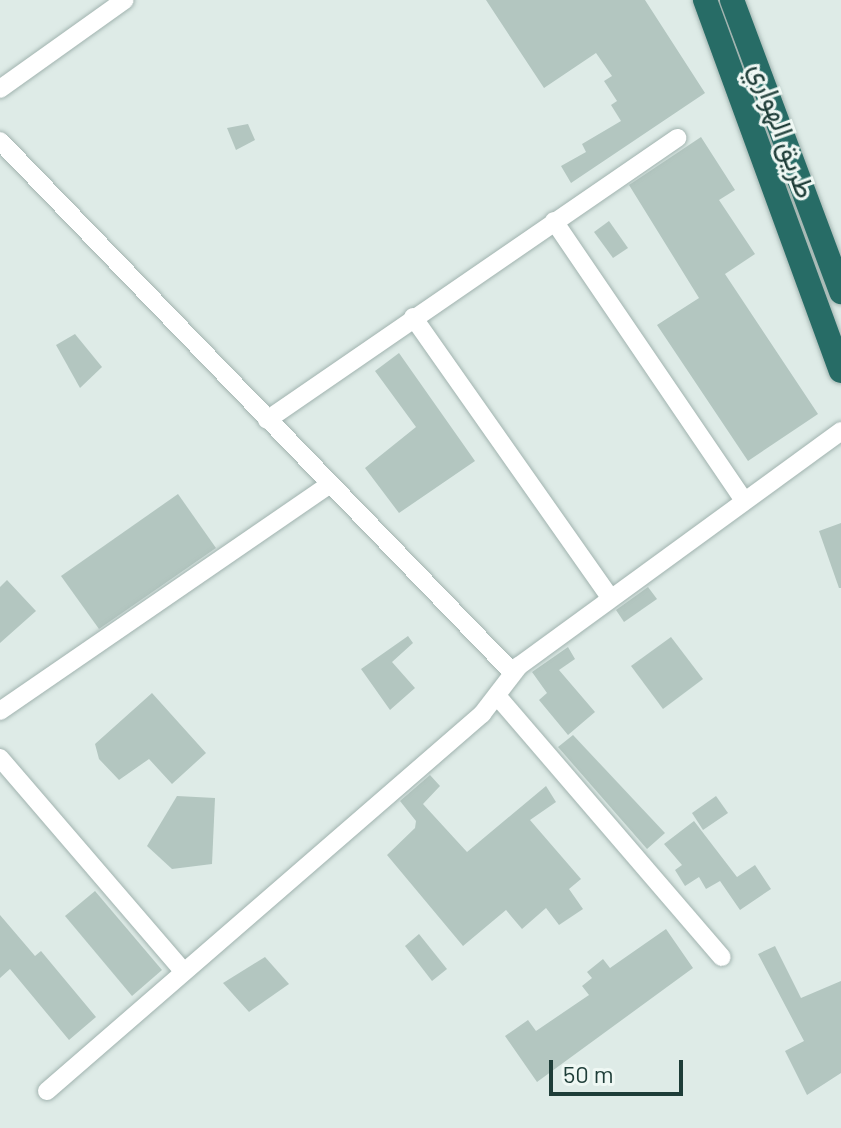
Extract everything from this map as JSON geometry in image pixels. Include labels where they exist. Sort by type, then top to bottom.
[{"type":"highway","name":"طريق الهواري","points":[[705,0],[841,371]]},
{"type":"highway","name":"طريق الهواري","points":[[732,0],[841,292]]},
{"type":"street","points":[[0,89],[125,0]]},
{"type":"street","points":[[267,420],[677,138]]},
{"type":"street","points":[[0,141],[513,673]]},
{"type":"street","points":[[554,221],[743,499]]},
{"type":"street","points":[[413,317],[610,597]]},
{"type":"street","points":[[47,1091],[498,697],[513,673],[610,597],[841,431]]},
{"type":"street","points":[[0,711],[329,485]]},
{"type":"street","points":[[498,697],[722,957]]},
{"type":"street","points":[[0,758],[183,971]]},
{"type":"building","points":[[486,0],[645,0],[705,93],[571,183],[561,166],[586,152],[582,144],[621,121],[611,105],[617,101],[604,81],[612,76],[596,53],[544,88]]},
{"type":"building","points":[[248,124],[255,140],[236,150],[227,128]]},
{"type":"building","points":[[701,137],[735,190],[719,200],[755,254],[725,274],[818,414],[748,461],[657,325],[699,298],[629,185]]},
{"type":"building","points":[[609,221],[628,248],[613,258],[594,232]]},
{"type":"building","points":[[75,334],[102,367],[80,388],[56,345]]},
{"type":"building","points":[[399,353],[475,461],[399,513],[365,468],[416,427],[375,371]]},
{"type":"building","points":[[178,494],[216,548],[99,629],[61,576]]},
{"type":"building","points":[[841,523],[841,588],[839,588],[819,531]]},
{"type":"building","points":[[7,580],[36,611],[0,643],[0,587]]},
{"type":"building","points":[[648,587],[657,599],[624,622],[616,610]]},
{"type":"building","points":[[408,636],[413,643],[392,662],[415,688],[390,710],[361,669]]},
{"type":"building","points":[[671,637],[703,679],[663,709],[631,666]]},
{"type":"building","points":[[568,647],[575,659],[559,670],[595,712],[568,735],[539,700],[547,693],[532,672]]},
{"type":"building","points":[[152,693],[206,753],[172,784],[149,759],[119,780],[99,759],[95,744]]},
{"type":"building","points":[[573,735],[665,833],[647,849],[558,747]]},
{"type":"building","points":[[430,775],[440,786],[423,804],[467,852],[546,786],[556,802],[530,820],[581,879],[569,889],[583,909],[559,925],[546,908],[522,929],[506,910],[463,946],[387,855],[415,828],[416,821],[400,801]]},
{"type":"building","points":[[177,796],[215,798],[212,864],[172,869],[147,846]]},
{"type":"building","points":[[716,796],[728,813],[703,830],[692,813]]},
{"type":"building","points":[[694,821],[737,877],[755,865],[771,889],[740,910],[720,881],[706,889],[699,877],[685,886],[675,870],[682,865],[664,844]]},
{"type":"building","points":[[95,891],[162,970],[132,996],[65,916]]},
{"type":"building","points":[[0,915],[35,956],[41,951],[96,1017],[69,1040],[10,969],[0,978]]},
{"type":"building","points":[[666,929],[693,968],[537,1082],[505,1036],[528,1020],[536,1031],[589,995],[582,986],[592,978],[587,972],[603,959],[610,968]]},
{"type":"building","points":[[419,934],[447,969],[432,981],[405,946]]},
{"type":"building","points":[[775,946],[801,998],[841,981],[841,1073],[807,1095],[785,1051],[804,1041],[758,954]]},
{"type":"building","points":[[265,957],[289,984],[249,1012],[223,983]]}]
